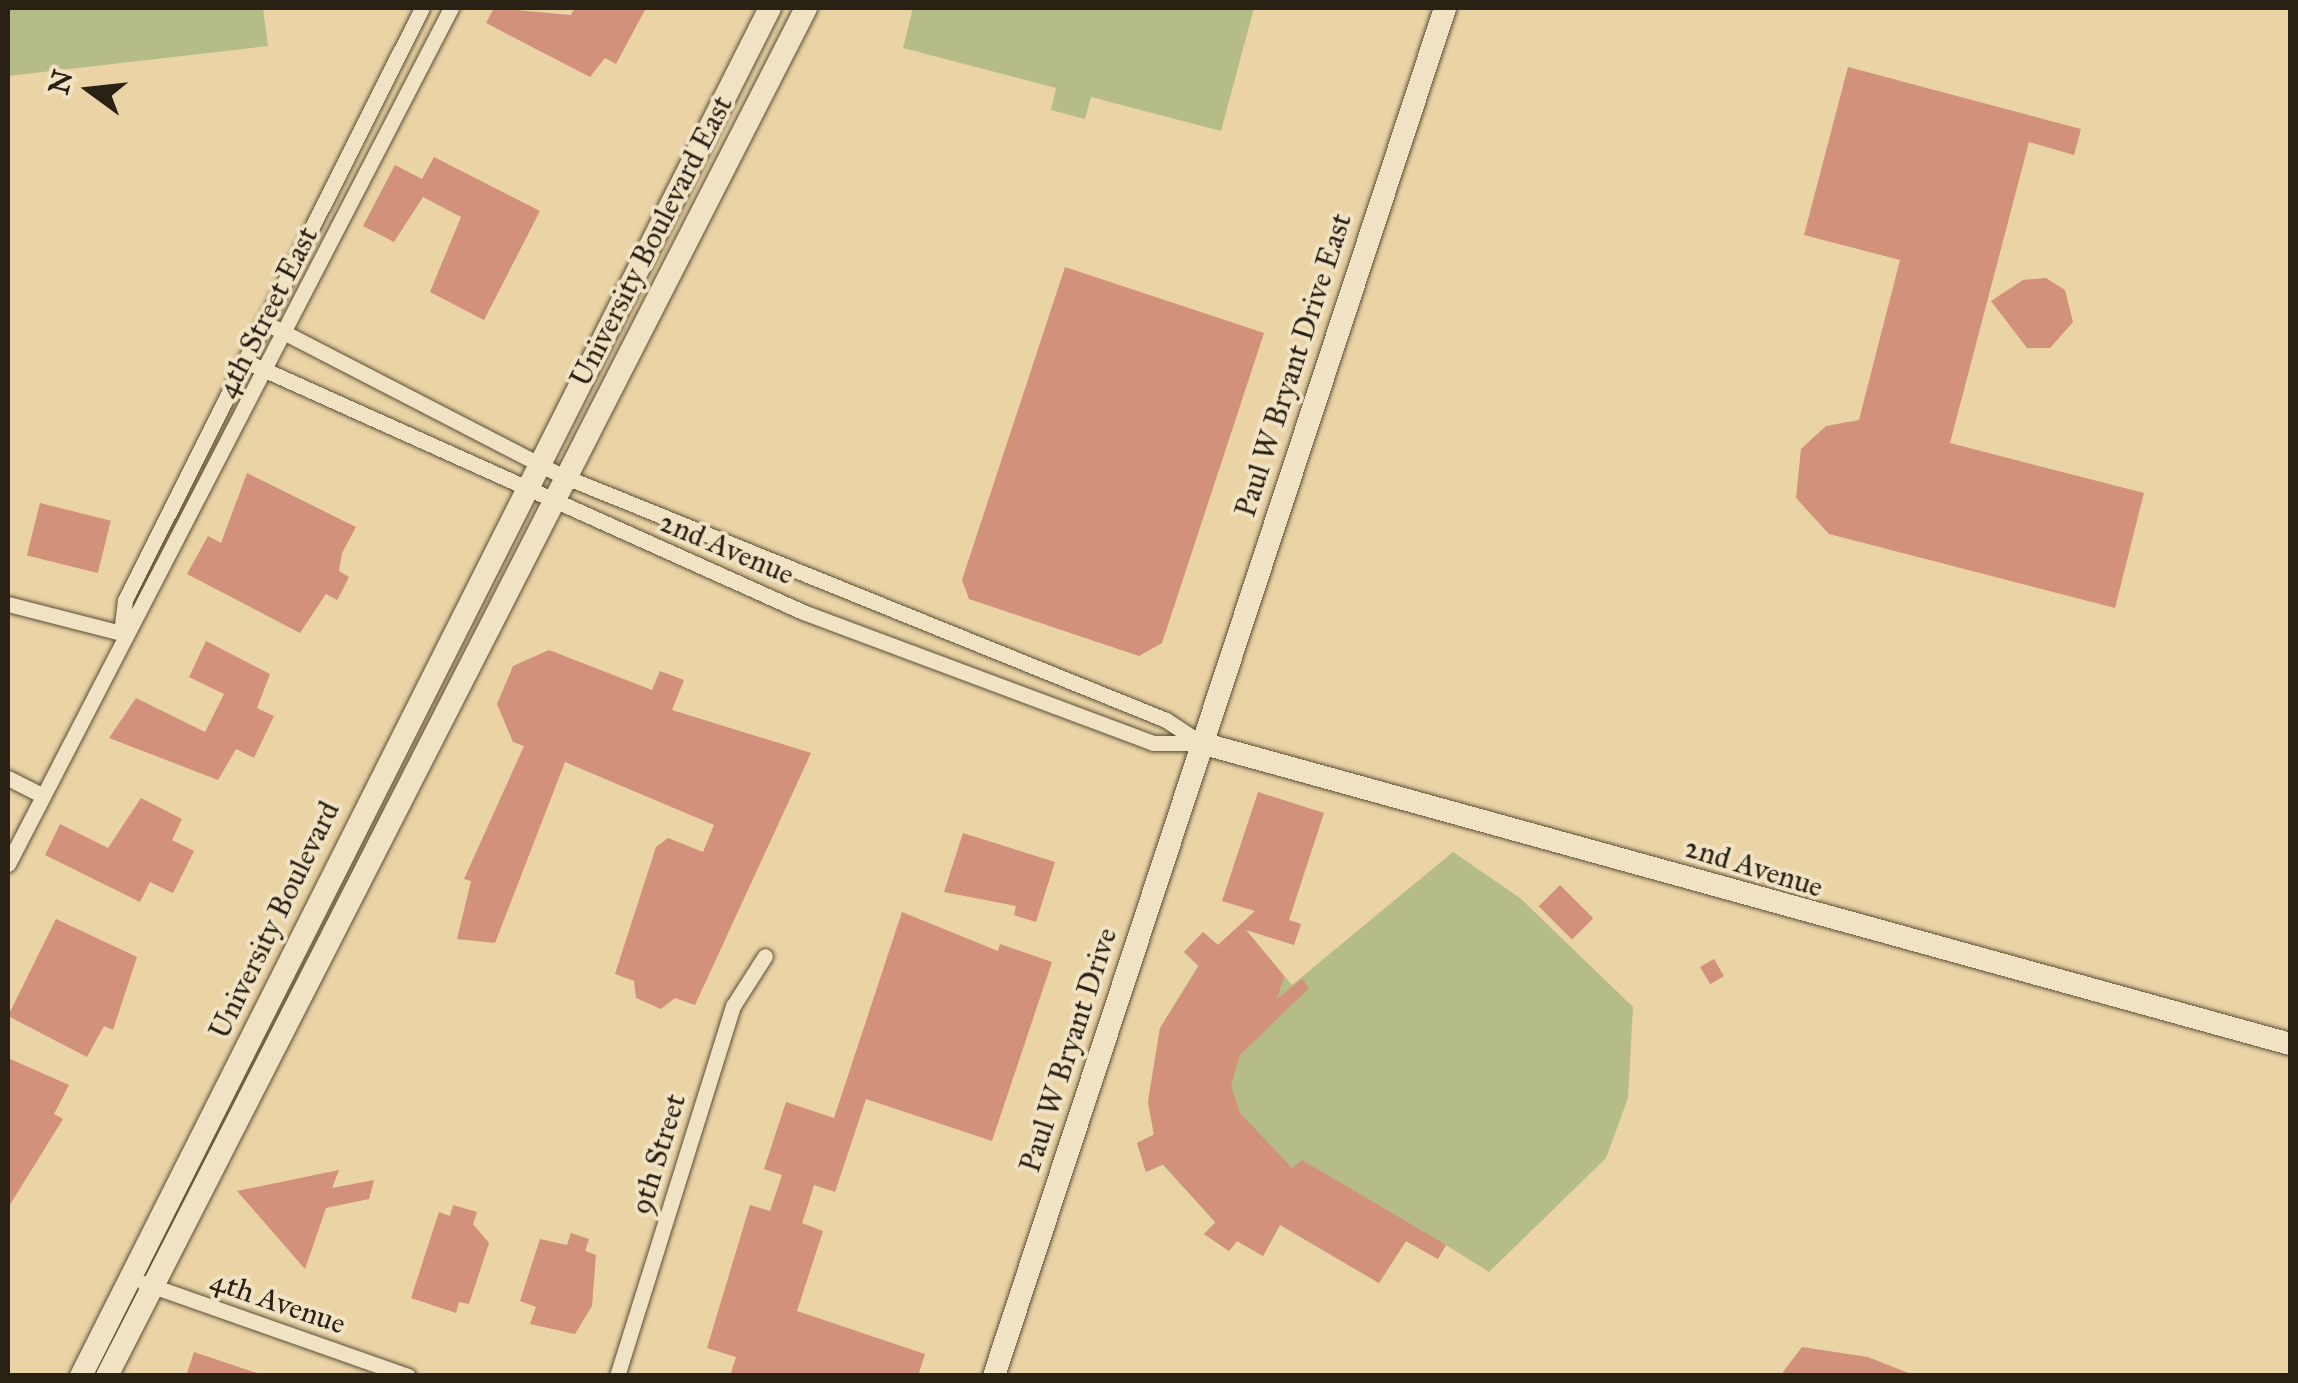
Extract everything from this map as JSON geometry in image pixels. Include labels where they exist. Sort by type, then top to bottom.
[{"type":"main road","name":"University Boulevard East","points":[[520,490],[770,8]]},
{"type":"main road","name":"University Boulevard East","points":[[548,502],[806,8]]},
{"type":"main road","name":"Paul W Bryant Drive East","points":[[1201,743],[1445,8]]},
{"type":"main road","name":"University Boulevard","points":[[107,1376],[141,1282],[520,490]]},
{"type":"main road","name":"University Boulevard","points":[[81,1376],[141,1282],[548,502]]},
{"type":"main road","name":"2nd Avenue","points":[[1201,743],[2290,1044]]},
{"type":"main road","name":"Paul W Bryant Drive","points":[[994,1376],[1201,743]]},
{"type":"street","name":"4th Street East","points":[[121,633],[125,600],[422,8]]},
{"type":"street","name":"4th Street East","points":[[8,864],[121,633],[145,609],[450,8]]},
{"type":"street","name":"2nd Avenue","points":[[264,322],[563,476],[1166,720],[1201,743]]},
{"type":"street","name":"2nd Avenue","points":[[245,361],[520,490],[1014,693],[1153,743],[1201,743]]},
{"type":"street","points":[[8,604],[121,633]]},
{"type":"street","points":[[8,778],[41,795]]},
{"type":"street","name":"9th Street","points":[[617,1376],[733,1006],[765,956]]},
{"type":"street","name":"4th Avenue","points":[[141,1282],[408,1376]]},
{"type":"green space","points":[[8,8],[263,8],[268,46],[8,76]]},
{"type":"green space","points":[[913,8],[1254,8],[1221,131],[1091,97],[1085,119],[1051,110],[1056,88],[903,48]]},
{"type":"green space","points":[[1453,852],[1520,898],[1633,1007],[1628,1098],[1606,1158],[1489,1272],[1446,1245],[1438,1259],[1406,1241],[1379,1283],[1280,1225],[1263,1256],[1237,1241],[1229,1251],[1204,1234],[1215,1222],[1163,1165],[1146,1172],[1137,1143],[1154,1134],[1148,1102],[1160,1028],[1198,966],[1184,952],[1203,932],[1218,945],[1241,924],[1292,985]]},
{"type":"building","points":[[494,8],[571,15],[575,8],[646,8],[616,64],[605,58],[590,77],[486,23]]},
{"type":"building","points":[[1848,67],[2081,129],[2074,155],[2029,142],[1950,443],[2144,493],[2115,608],[1829,534],[1796,498],[1801,449],[1826,426],[1859,420],[1900,260],[1804,235]]},
{"type":"building","points":[[434,157],[540,211],[484,320],[430,292],[461,217],[423,197],[394,242],[363,226],[395,165],[422,179]]},
{"type":"building","points":[[1065,267],[1264,333],[1162,643],[1139,656],[969,599],[962,580]]},
{"type":"building","points":[[2046,278],[2065,290],[2073,322],[2050,348],[2027,348],[1991,301],[2023,280]]},
{"type":"building","points":[[247,473],[356,527],[342,553],[339,571],[349,577],[342,591],[337,600],[326,594],[300,633],[187,574],[208,536],[221,543]]},
{"type":"building","points":[[40,503],[111,521],[98,573],[27,555]]},
{"type":"building","points":[[206,641],[270,674],[257,708],[274,716],[254,758],[236,749],[218,780],[109,738],[136,698],[205,732],[224,694],[189,677]]},
{"type":"building","points":[[549,650],[652,690],[660,671],[684,680],[672,710],[811,753],[695,1005],[675,998],[661,1009],[636,998],[634,981],[615,974],[656,847],[668,838],[703,852],[714,825],[565,762],[495,943],[457,939],[471,881],[464,879],[524,746],[513,742],[497,704],[513,666]]},
{"type":"building","points":[[1258,792],[1324,813],[1289,920],[1301,924],[1294,945],[1246,930],[1284,976],[1277,999],[1302,979],[1309,988],[1240,1055],[1231,1086],[1240,1113],[1292,1168],[1302,1160],[1446,1245],[1438,1259],[1406,1241],[1379,1283],[1280,1225],[1263,1256],[1237,1241],[1229,1251],[1204,1234],[1216,1223],[1163,1164],[1146,1172],[1137,1143],[1154,1135],[1148,1102],[1160,1028],[1199,966],[1184,952],[1203,932],[1218,945],[1255,911],[1222,901]]},
{"type":"building","points":[[141,798],[182,819],[172,840],[194,851],[173,893],[150,882],[140,902],[45,855],[60,824],[108,848]]},
{"type":"building","points":[[963,833],[1055,862],[1036,922],[1014,915],[1016,906],[944,892]]},
{"type":"building","points":[[1560,885],[1593,918],[1572,939],[1539,906]]},
{"type":"building","points":[[902,912],[998,951],[1000,944],[1052,962],[992,1141],[866,1099],[835,1192],[814,1185],[802,1223],[823,1231],[797,1311],[925,1354],[918,1376],[730,1376],[736,1357],[707,1348],[750,1205],[770,1211],[782,1175],[764,1169],[786,1102],[834,1118]]},
{"type":"building","points":[[56,919],[137,957],[113,1030],[104,1026],[87,1057],[8,1016]]},
{"type":"building","points":[[1714,959],[1724,976],[1710,984],[1700,967]]},
{"type":"building","points":[[8,1058],[69,1085],[54,1114],[63,1119],[8,1208]]},
{"type":"building","points":[[339,1170],[332,1188],[374,1180],[369,1199],[326,1208],[305,1269],[237,1191]]},
{"type":"building","points":[[453,1205],[477,1212],[473,1224],[489,1243],[469,1304],[459,1302],[456,1313],[411,1298],[439,1212],[450,1216]]},
{"type":"building","points":[[571,1233],[589,1239],[585,1251],[596,1255],[592,1306],[575,1334],[530,1324],[536,1307],[520,1301],[540,1239],[567,1245]]},
{"type":"building","points":[[1802,1347],[1868,1357],[1916,1376],[1780,1376]]},
{"type":"building","points":[[194,1352],[257,1373],[256,1376],[186,1376]]}]
